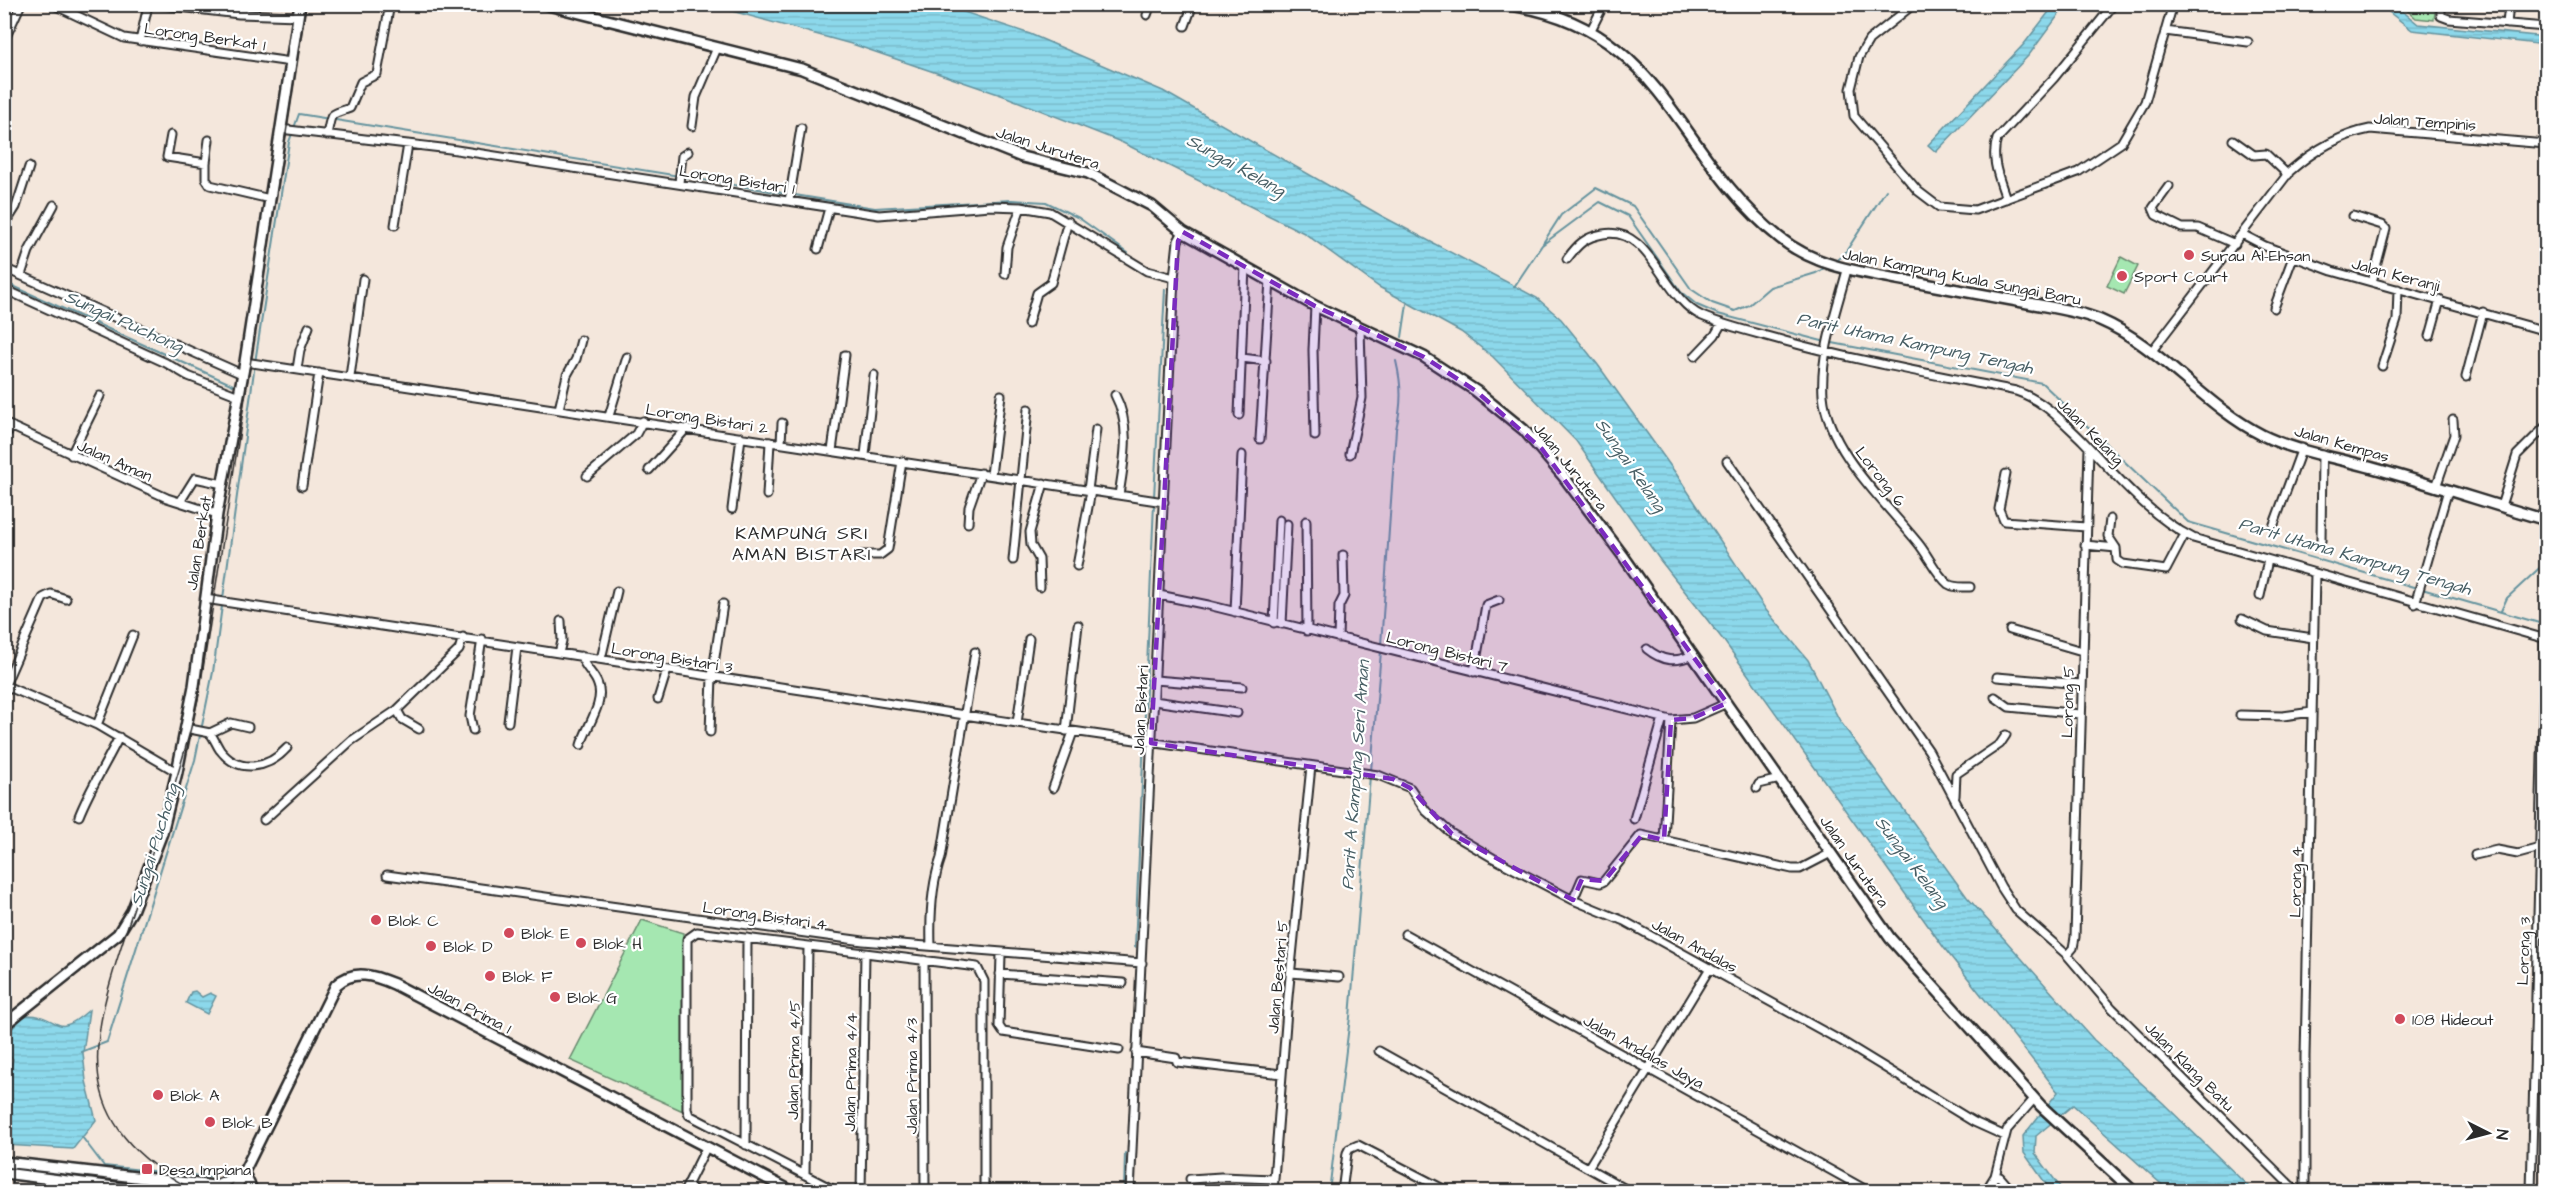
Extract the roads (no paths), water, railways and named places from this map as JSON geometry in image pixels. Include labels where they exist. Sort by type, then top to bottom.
[{"type":"street","points":[[4,11],[8,4]]},
{"type":"street","points":[[4,40],[21,4]]},
{"type":"street","name":"Lorong Berkat 1","points":[[52,4],[124,38],[291,62]]},
{"type":"street","points":[[69,14],[72,4]]},
{"type":"street","name":"Jalan Berkat","points":[[4,1025],[118,934],[132,911],[146,880],[177,772],[194,686],[217,514],[242,374],[248,362],[270,199],[284,129],[300,4]]},
{"type":"street","points":[[327,135],[335,111],[350,108],[361,82],[377,74],[390,4]]},
{"type":"street","name":"Jalan Jurutera","points":[[544,4],[802,69],[1023,157],[1088,173],[1152,206],[1183,232],[1315,306],[1424,357],[1476,391],[1524,430],[1564,477],[1727,703],[1890,938],[2037,1102],[2134,1191]]},
{"type":"street","points":[[1147,15],[1151,4]]},
{"type":"street","points":[[1185,26],[1193,4]]},
{"type":"street","name":"Jalan Kampung Kuala Sungai Baru","points":[[1502,4],[1539,11],[1590,32],[1626,55],[1647,75],[1735,197],[1782,240],[1847,270],[2100,320],[2151,352]]},
{"type":"street","points":[[1590,32],[1604,4]]},
{"type":"street","points":[[1914,4],[1869,40],[1859,57],[1851,89],[1854,116],[1918,191],[1939,207],[1975,210],[2078,172],[2121,143],[2145,102],[2173,4]]},
{"type":"street","points":[[2006,200],[1995,162],[1994,150],[1997,139],[2054,78],[2114,4]]},
{"type":"street","points":[[2441,4],[2440,13],[2444,18],[2547,27]]},
{"type":"street","points":[[2507,24],[2509,4]]},
{"type":"street","points":[[162,5],[239,14],[298,16]]},
{"type":"street","points":[[140,41],[147,10]]},
{"type":"street","points":[[2165,31],[2248,42]]},
{"type":"street","points":[[692,126],[696,97],[717,48]]},
{"type":"street","points":[[790,196],[801,128]]},
{"type":"street","name":"Lorong Bistari 1","points":[[284,129],[790,196],[829,208],[879,215],[990,206],[1021,207],[1050,212],[1148,271],[1174,278]]},
{"type":"street","name":"Jalan Tempinis","points":[[2151,352],[2288,175],[2320,148],[2344,135],[2370,129],[2547,144]]},
{"type":"street","points":[[171,135],[167,157],[207,163]]},
{"type":"street","points":[[209,140],[206,179],[210,186],[270,199]]},
{"type":"street","points":[[2233,140],[2254,155],[2266,154],[2288,175]]},
{"type":"street","points":[[395,225],[408,144]]},
{"type":"street","points":[[679,181],[682,156],[688,152]]},
{"type":"street","points":[[4,226],[16,207],[28,167]]},
{"type":"street","points":[[2169,186],[2153,208],[2156,215],[2182,228],[2198,228],[2235,244]]},
{"type":"street","points":[[21,275],[29,251],[54,205]]},
{"type":"street","points":[[1005,274],[1008,247],[1021,207]]},
{"type":"street","points":[[819,249],[829,208]]},
{"type":"street","points":[[2353,216],[2382,225],[2386,229],[2372,282]]},
{"type":"street","points":[[1028,324],[1037,294],[1047,287],[1053,277],[1068,221]]},
{"type":"street","name":"Jalan Bistari","points":[[1130,1191],[1142,963],[1148,743],[1154,701],[1174,278],[1178,241],[1183,232]]},
{"type":"street","name":"Jalan Kelang","points":[[1567,259],[1578,244],[1589,236],[1609,233],[1629,235],[1639,243],[1677,297],[1690,309],[1722,323],[1827,351],[2032,396],[2046,405],[2141,501],[2185,534],[2415,604],[2546,639]]},
{"type":"street","name":"Jalan Keranji","points":[[2242,234],[2293,257],[2372,282],[2547,331]]},
{"type":"street","points":[[2274,308],[2293,257]]},
{"type":"street","points":[[1239,415],[1245,266]]},
{"type":"street","points":[[4,268],[242,374]]},
{"type":"street","name":"Lorong 6","points":[[1847,270],[1830,334],[1823,381],[1826,410],[1832,430],[1845,452],[1918,542],[1948,584],[1970,587]]},
{"type":"street","points":[[350,377],[360,317],[363,279]]},
{"type":"street","points":[[1260,439],[1270,280]]},
{"type":"street","points":[[4,289],[188,375],[239,396]]},
{"type":"street","points":[[2382,366],[2397,320],[2398,289]]},
{"type":"street","points":[[2430,336],[2440,300]]},
{"type":"street","points":[[1315,306],[1312,350],[1315,436]]},
{"type":"street","points":[[2466,377],[2482,312]]},
{"type":"street","points":[[1695,356],[1715,335],[1722,323]]},
{"type":"street","points":[[297,369],[300,350],[309,327]]},
{"type":"street","points":[[1350,454],[1362,398],[1360,328]]},
{"type":"street","points":[[559,409],[567,375],[576,359],[581,340]]},
{"type":"street","name":"Jalan Kempas","points":[[2151,352],[2222,410],[2264,436],[2547,520]]},
{"type":"street","points":[[832,451],[845,355]]},
{"type":"street","points":[[609,416],[627,357]]},
{"type":"street","points":[[1242,358],[1266,361]]},
{"type":"street","name":"Lorong Bistari 2","points":[[248,362],[1162,501]]},
{"type":"street","points":[[302,486],[319,373]]},
{"type":"street","points":[[866,455],[874,375]]},
{"type":"street","points":[[991,475],[1001,395]]},
{"type":"street","points":[[1115,395],[1122,408],[1126,436],[1119,495]]},
{"type":"street","points":[[71,455],[100,396]]},
{"type":"street","points":[[1013,560],[1028,409]]},
{"type":"street","points":[[2436,487],[2454,435],[2453,420]]},
{"type":"street","points":[[587,476],[636,434],[643,421]]},
{"type":"street","name":"Jalan Aman","points":[[4,423],[180,502],[217,514]]},
{"type":"street","points":[[781,443],[783,423]]},
{"type":"street","points":[[2501,506],[2517,455],[2547,426]]},
{"type":"street","points":[[4,435],[13,427]]},
{"type":"street","points":[[649,470],[687,428]]},
{"type":"street","points":[[1077,566],[1096,429]]},
{"type":"street","points":[[732,509],[741,437]]},
{"type":"street","points":[[767,495],[770,442]]},
{"type":"street","name":"Lorong 5","points":[[2067,955],[2073,948],[2075,937],[2089,448]]},
{"type":"street","points":[[2272,527],[2302,448]]},
{"type":"street","points":[[2321,541],[2322,454]]},
{"type":"street","points":[[1235,612],[1242,455]]},
{"type":"street","points":[[861,555],[880,555],[888,549],[902,461]]},
{"type":"street","name":"Jalan Klang Batu","points":[[1727,461],[1929,752],[2001,887],[2016,910],[2067,955],[2112,1008],[2297,1191]]},
{"type":"street","points":[[968,523],[969,507],[981,474]]},
{"type":"street","points":[[2006,474],[1999,506],[2000,515],[2004,521],[2086,527]]},
{"type":"street","points":[[180,502],[195,478],[223,484]]},
{"type":"street","points":[[1040,587],[1039,559],[1031,545],[1030,532],[1044,483]]},
{"type":"street","points":[[2415,604],[2448,490]]},
{"type":"street","points":[[2110,519],[2108,536],[2116,548],[2120,563],[2166,570],[2185,534]]},
{"type":"street","points":[[1278,623],[1279,520]]},
{"type":"street","points":[[1306,521],[1307,631]]},
{"type":"street","points":[[1278,623],[1287,525]]},
{"type":"street","points":[[2085,545],[2116,548]]},
{"type":"street","points":[[1338,638],[1339,606],[1344,596],[1343,555]]},
{"type":"street","points":[[2260,596],[2268,560]]},
{"type":"street","name":"Lorong 4","points":[[2306,1191],[2305,1057],[2315,573]]},
{"type":"street","points":[[601,659],[616,591]]},
{"type":"street","points":[[66,599],[51,594],[43,598],[5,685],[98,725],[177,772]]},
{"type":"street","name":"Lorong Bistari 7","points":[[1159,595],[1671,720]]},
{"type":"street","name":"Lorong Bistari 3","points":[[205,599],[482,639],[581,657],[1311,766]]},
{"type":"street","points":[[1474,672],[1486,605],[1499,600]]},
{"type":"street","points":[[710,732],[712,677],[723,604]]},
{"type":"street","points":[[2242,619],[2271,632],[2313,638]]},
{"type":"street","points":[[559,653],[562,641],[561,621]]},
{"type":"street","points":[[1053,789],[1069,731],[1078,625]]},
{"type":"street","points":[[2010,630],[2082,651]]},
{"type":"street","points":[[98,725],[133,635]]},
{"type":"street","points":[[264,820],[351,741],[397,710],[459,650],[463,637]]},
{"type":"street","points":[[474,730],[470,716],[482,639]]},
{"type":"street","points":[[1017,723],[1029,639]]},
{"type":"street","name":"Lorong 3","points":[[2531,1191],[2546,639]]},
{"type":"street","points":[[508,722],[518,647]]},
{"type":"street","points":[[1647,649],[1665,660],[1681,660],[1693,655]]},
{"type":"street","points":[[931,946],[930,921],[937,870],[975,652]]},
{"type":"street","points":[[581,657],[586,669],[599,686],[599,700],[581,744]]},
{"type":"street","points":[[658,699],[667,670]]},
{"type":"street","points":[[1997,677],[2081,684]]},
{"type":"street","points":[[1155,680],[1242,687]]},
{"type":"street","points":[[1995,697],[2009,707],[2080,714]]},
{"type":"street","points":[[1154,701],[1237,713]]},
{"type":"street","points":[[1664,840],[1671,720],[1693,718],[1727,703]]},
{"type":"street","points":[[397,710],[402,719],[419,729]]},
{"type":"street","points":[[2240,715],[2283,716],[2312,712]]},
{"type":"street","points":[[1635,819],[1663,717]]},
{"type":"street","points":[[185,728],[208,733],[226,723],[248,727]]},
{"type":"street","points":[[208,733],[229,759],[248,766],[258,767],[270,762],[287,748]]},
{"type":"street","points":[[1955,798],[1956,774],[2000,744],[2006,735]]},
{"type":"street","points":[[79,816],[89,789],[101,773],[119,737]]},
{"type":"street","name":"Jalan Andalas","points":[[1311,766],[1378,775],[1410,788],[1426,811],[1452,834],[1573,900],[1624,921],[1710,968],[1883,1065],[1974,1122],[2004,1136]]},
{"type":"street","name":"Jalan Bestari 5","points":[[1273,1191],[1311,766]]},
{"type":"street","points":[[1757,788],[1759,784],[1780,779]]},
{"type":"street","points":[[1573,900],[1582,879],[1600,883],[1604,881],[1641,835],[1792,869],[1800,869],[1831,853]]},
{"type":"street","points":[[2475,855],[2497,850],[2518,854],[2540,848]]},
{"type":"street","name":"Lorong Bistari 4","points":[[387,875],[863,942],[1142,963]]},
{"type":"street","points":[[838,1191],[689,1114],[686,1037],[687,939],[691,934],[697,932],[977,967],[984,981],[984,1191]]},
{"type":"street","name":"Jalan Andalas Jaya","points":[[1405,934],[1870,1191]]},
{"type":"street","points":[[746,1145],[747,938]]},
{"type":"street","name":"Jalan Prima 4/5","points":[[805,1175],[808,946]]},
{"type":"street","name":"Jalan Prima 4/4","points":[[861,1191],[865,953]]},
{"type":"street","points":[[1001,954],[999,1026],[1003,1032],[1119,1050]]},
{"type":"street","name":"Jalan Prima 4/3","points":[[924,960],[925,1191]]},
{"type":"street","points":[[1588,1168],[1710,968]]},
{"type":"street","points":[[1291,973],[1339,977]]},
{"type":"street","name":"Jalan Prima 1","points":[[234,1191],[336,985],[345,979],[366,974],[394,984],[706,1148],[793,1191]]},
{"type":"street","points":[[1000,974],[1123,983]]},
{"type":"street","points":[[2536,995],[2547,997]]},
{"type":"street","points":[[1379,1051],[1631,1191]]},
{"type":"street","points":[[1136,1052],[1168,1056],[1176,1058],[1177,1062],[1282,1074]]},
{"type":"street","points":[[1985,1191],[1995,1176],[2004,1136],[2037,1102]]},
{"type":"street","points":[[1342,1191],[1347,1153],[1349,1149],[1358,1145],[1449,1191]]},
{"type":"street","points":[[697,1191],[686,1189],[706,1148]]},
{"type":"street","points":[[4,1162],[214,1186],[234,1191]]},
{"type":"street","points":[[4,1173],[154,1191]]},
{"type":"street","points":[[214,1186],[244,1173],[246,1183],[253,1191]]},
{"type":"street","points":[[1995,1176],[2000,1177],[2013,1191]]},
{"type":"street","points":[[1190,1179],[1274,1179]]},
{"type":"water","points":[[2055,4],[2066,5],[2029,55],[1936,152],[1928,145],[2024,44]]},
{"type":"water","name":"Sungai Kelang","points":[[710,5],[943,5],[1030,34],[1163,91],[1380,215],[1537,298],[1561,319],[1598,365],[1677,475],[1766,610],[1808,660],[1840,721],[1967,897],[2094,1040],[2163,1103],[2253,1191],[2169,1191],[2073,1105],[2036,1136],[2035,1153],[2063,1191],[2051,1191],[2024,1153],[2023,1136],[2058,1092],[1944,948],[1724,641],[1660,560],[1576,441],[1493,357],[1461,332],[1379,287],[1304,233],[1121,142],[1004,96],[855,45]]},
{"type":"water","points":[[2380,5],[2395,5],[2418,24],[2546,37],[2546,45],[2412,30]]},
{"type":"water","points":[[195,991],[202,997],[210,993],[216,996],[207,1014],[186,1003],[191,992]]},
{"type":"water","points":[[89,1010],[83,1053],[86,1081],[96,1120],[73,1149],[5,1145],[5,1087],[13,1059],[5,1052],[5,1036],[25,1015],[46,1018],[63,1025],[69,1024]]},
{"type":"waterway","points":[[81,1052],[107,1042],[195,760],[213,672],[256,356],[289,142],[299,114],[875,208],[1011,200],[1046,202],[1079,218],[1128,253]]},
{"type":"waterway","points":[[1543,243],[1561,215],[1596,188],[1633,206],[1691,289],[1712,303],[1735,311],[1749,305],[1770,287],[1816,273],[1826,267]]},
{"type":"waterway","points":[[1834,262],[1843,256],[1886,190]]},
{"type":"waterway","name":"Parit Utama Kampung Tengah","points":[[1514,287],[1542,245],[1600,202],[1628,216],[1681,292],[1697,305],[1718,314],[1822,341],[2042,383],[2188,522],[2417,588]]},
{"type":"waterway","name":"Sungai Puchong","points":[[4,282],[233,385]]},
{"type":"waterway","points":[[1154,497],[1165,289]]},
{"type":"waterway","name":"Parit A Kampung Seri Aman","points":[[1402,337],[1407,304]]},
{"type":"waterway","name":"Parit A Kampung Seri Aman","points":[[1381,645],[1396,429],[1400,403],[1396,361]]},
{"type":"waterway","points":[[1135,947],[1154,503]]},
{"type":"waterway","points":[[2501,611],[2507,598],[2546,562]]},
{"type":"waterway","name":"Parit Utama Kampung Tengah","points":[[2422,589],[2546,625]]},
{"type":"waterway","name":"Parit A Kampung Seri Aman","points":[[1371,771],[1381,651]]},
{"type":"waterway","name":"Parit A Kampung Seri Aman","points":[[1329,1192],[1350,1017],[1370,776]]},
{"type":"waterway","name":"Sungai Puchong","points":[[82,1137],[104,1166],[210,1177]]},
{"type":"waterway","points":[[1124,1192],[1125,1153]]},
{"type":"waterway","name":"Sungai Puchong","points":[[259,1186],[285,1192]]},
{"type":"tram line","points":[[197,1192],[152,1164],[122,1134],[104,1101],[98,1067],[100,1030],[120,949],[178,774],[199,695],[306,4]]},
{"type":"place","name":"Surau Al-Ehsan","points":[[2189,255]]},
{"type":"place","name":"Sport Court","points":[[2122,276]]},
{"type":"place","name":"Blok C","points":[[376,920]]},
{"type":"place","name":"Blok E","points":[[509,933]]},
{"type":"place","name":"Blok H","points":[[581,943]]},
{"type":"place","name":"Blok D","points":[[431,946]]},
{"type":"place","name":"Blok F","points":[[490,976]]},
{"type":"place","name":"Blok G","points":[[555,997]]},
{"type":"place","name":"108 Hideout","points":[[2400,1019]]},
{"type":"place","name":"Blok A","points":[[158,1095]]},
{"type":"place","name":"Blok B","points":[[210,1122]]},
{"type":"place","name":"Desa Impiana","points":[[147,1169]]},
{"type":"district","name":"KAMPUNG SRI AMAN BISTARI","points":[[802,543]]}]
